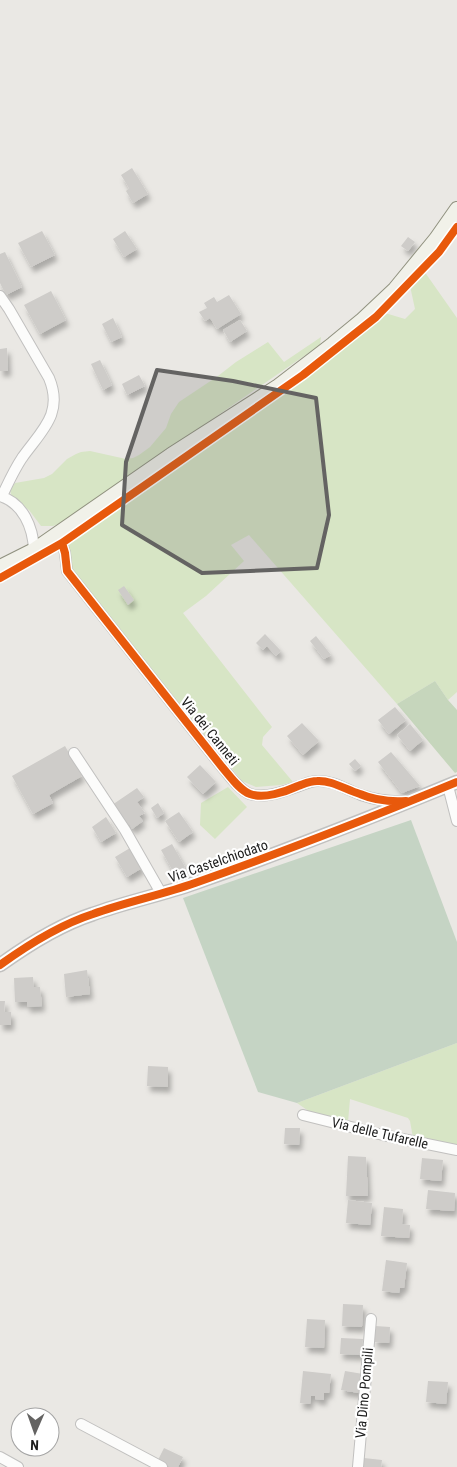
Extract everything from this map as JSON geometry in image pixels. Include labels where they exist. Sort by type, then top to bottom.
[{"type":"main road","points":[[0,567],[34,550],[171,455],[277,387],[354,327],[383,301],[410,272],[457,208]]},
{"type":"street","points":[[0,296],[52,386],[53,411],[48,423],[15,469],[1,496],[18,506],[26,518],[32,533],[34,550]]},
{"type":"street","name":"Via dei Canneti","points":[[62,543],[67,571],[222,767],[244,791],[255,795],[270,794],[289,790],[312,781],[321,781],[329,782],[370,797],[394,801],[413,801]]},
{"type":"street","points":[[74,753],[125,830],[161,893]]},
{"type":"street","points":[[452,784],[457,820]]},
{"type":"street","name":"Via Castelchiodato","points":[[0,964],[30,944],[70,923],[99,912],[192,884],[302,845],[452,784]]},
{"type":"street","name":"Via delle Tufarelle","points":[[303,1115],[383,1135],[457,1150]]},
{"type":"street","name":"Via Dino Pompili","points":[[358,1467],[371,1319]]},
{"type":"street","points":[[81,1424],[162,1467]]},
{"type":"street","points":[[0,1457],[18,1467]]},
{"type":"highlighted area","points":[[157,370],[233,381],[316,398],[329,515],[317,568],[202,573],[122,525],[126,462]]},
{"type":"green space","points":[[424,271],[457,318],[457,692],[448,700],[435,681],[397,704],[249,535],[231,545],[244,561],[206,596],[183,613],[272,727],[263,737],[262,745],[293,782],[256,787],[242,781],[69,567],[67,542],[298,383],[350,344],[385,313],[405,319],[415,309],[410,286]]},
{"type":"green space","points":[[321,337],[320,345],[63,522],[53,526],[41,526],[29,510],[12,498],[10,490],[15,483],[44,478],[52,474],[67,459],[81,452],[90,451],[126,459],[139,455],[150,447],[166,428],[171,414],[179,402],[236,362],[268,342],[284,362]]},
{"type":"green space","points":[[435,681],[457,710],[457,772],[455,773],[397,704]]},
{"type":"green space","points":[[228,787],[247,807],[215,839],[200,825],[201,803]]},
{"type":"green space","points":[[411,820],[457,942],[457,1043],[297,1103],[258,1092],[183,898]]},
{"type":"green space","points":[[457,1043],[457,1147],[413,1138],[408,1118],[350,1099],[348,1122],[310,1112],[297,1103]]},
{"type":"building","points":[[132,168],[148,194],[133,203],[126,191],[129,188],[121,175]]},
{"type":"building","points":[[42,231],[55,255],[31,267],[18,243]]},
{"type":"building","points":[[125,231],[137,249],[124,257],[113,239]]},
{"type":"building","points":[[408,237],[415,242],[408,251],[401,246]]},
{"type":"building","points":[[5,252],[22,287],[6,295],[0,283],[0,254]]},
{"type":"building","points":[[51,291],[66,320],[40,334],[24,305]]},
{"type":"building","points":[[229,295],[241,314],[217,329],[210,318],[205,321],[199,312],[207,308],[204,303],[214,297],[217,302]]},
{"type":"building","points":[[113,318],[122,337],[111,342],[102,324]]},
{"type":"building","points":[[240,320],[247,331],[230,342],[223,330]]},
{"type":"building","points":[[7,348],[8,371],[0,371],[0,349]]},
{"type":"building","points":[[100,360],[112,385],[103,390],[91,364]]},
{"type":"building","points":[[139,375],[145,386],[127,395],[122,384]]},
{"type":"building","points":[[124,586],[134,600],[128,605],[118,590]]},
{"type":"building","points":[[265,634],[281,651],[276,656],[267,646],[263,650],[256,643]]},
{"type":"building","points":[[316,636],[331,655],[324,659],[310,641]]},
{"type":"building","points":[[395,707],[406,720],[389,734],[378,720]]},
{"type":"building","points":[[302,723],[319,741],[303,755],[287,736]]},
{"type":"building","points":[[410,724],[423,740],[410,751],[397,735]]},
{"type":"building","points":[[65,746],[82,776],[49,795],[53,803],[33,814],[12,776]]},
{"type":"building","points":[[391,752],[420,786],[402,793],[378,762]]},
{"type":"building","points":[[355,759],[361,766],[355,771],[349,764]]},
{"type":"building","points":[[200,765],[216,782],[203,794],[187,777]]},
{"type":"building","points":[[137,788],[144,797],[137,802],[145,813],[139,816],[143,821],[132,829],[129,824],[126,826],[112,805]]},
{"type":"building","points":[[158,803],[164,813],[157,818],[151,808]]},
{"type":"building","points":[[179,812],[193,832],[179,842],[165,821]]},
{"type":"building","points":[[106,817],[116,833],[101,842],[92,827]]},
{"type":"building","points":[[172,844],[185,867],[174,873],[161,850]]},
{"type":"building","points":[[130,848],[142,868],[127,877],[115,857]]},
{"type":"building","points":[[87,970],[90,994],[66,997],[64,974]]},
{"type":"building","points":[[33,977],[34,987],[40,987],[42,1006],[27,1007],[27,1002],[15,1002],[14,978]]},
{"type":"building","points":[[0,1001],[5,1001],[4,1012],[11,1012],[11,1025],[0,1025]]},
{"type":"building","points":[[148,1066],[168,1067],[168,1087],[147,1086]]},
{"type":"building","points":[[285,1128],[300,1128],[299,1145],[284,1144]]},
{"type":"building","points":[[348,1156],[366,1157],[368,1196],[346,1196]]},
{"type":"building","points":[[422,1158],[443,1160],[441,1181],[420,1179]]},
{"type":"building","points":[[428,1190],[455,1193],[454,1211],[426,1209]]},
{"type":"building","points":[[348,1200],[372,1203],[370,1225],[346,1223]]},
{"type":"building","points":[[384,1207],[403,1209],[402,1224],[410,1225],[409,1238],[381,1236]]},
{"type":"building","points":[[386,1260],[407,1263],[404,1288],[400,1288],[399,1293],[382,1291]]},
{"type":"building","points":[[343,1304],[363,1305],[362,1327],[342,1326]]},
{"type":"building","points":[[307,1319],[325,1320],[324,1348],[305,1347]]},
{"type":"building","points":[[375,1326],[390,1327],[389,1343],[374,1342]]},
{"type":"building","points":[[341,1338],[363,1339],[362,1355],[340,1354]]},
{"type":"building","points":[[303,1371],[331,1374],[329,1393],[324,1393],[324,1400],[315,1399],[315,1396],[311,1396],[310,1404],[300,1403]]},
{"type":"building","points":[[345,1371],[363,1374],[359,1393],[341,1390]]},
{"type":"building","points":[[428,1381],[448,1382],[446,1404],[426,1402]]},
{"type":"building","points":[[164,1448],[183,1457],[178,1467],[170,1467],[158,1460]]},
{"type":"building","points":[[364,1458],[382,1460],[381,1467],[364,1467]]},
{"type":"cycle path","points":[[0,578],[62,543],[303,375],[376,317],[439,252],[457,227]]},
{"type":"cycle path","points":[[62,543],[67,571],[222,767],[242,789],[250,794],[262,796],[281,792],[309,782],[323,781],[376,799],[406,801]]},
{"type":"cycle path","points":[[0,965],[45,936],[80,918],[228,871],[392,809],[457,782]]}]
